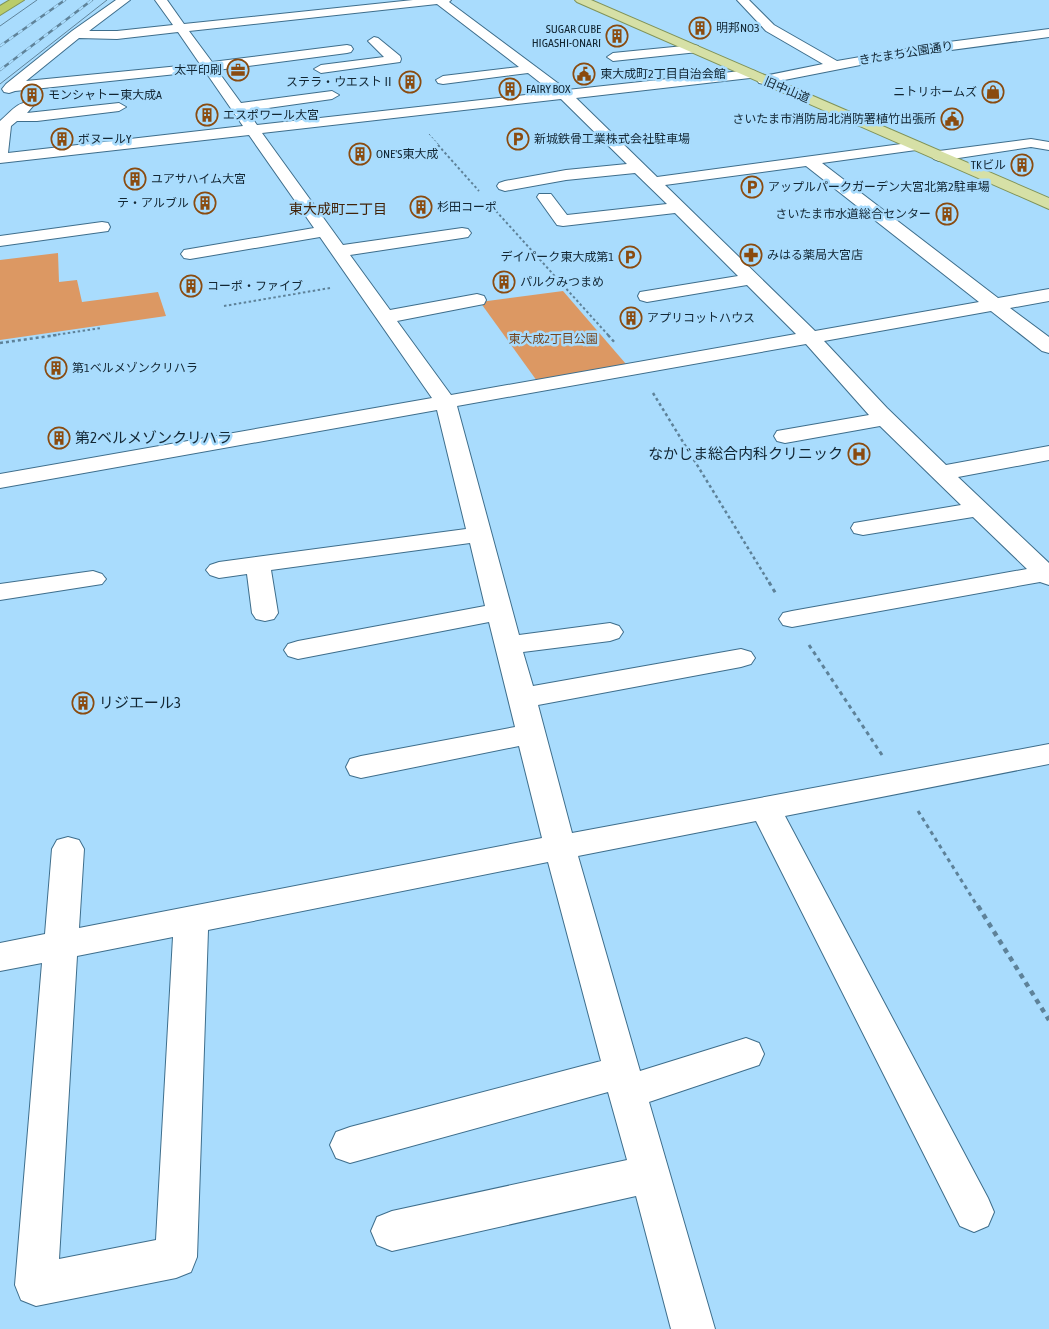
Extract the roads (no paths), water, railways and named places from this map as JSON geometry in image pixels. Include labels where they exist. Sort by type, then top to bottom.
[{"type":"highway","points":[[0,11],[18,0]]},
{"type":"main road","name":"旧中山道","points":[[581,0],[1049,204]]},
{"type":"street","points":[[124,0],[76,34],[11,87],[0,158],[750,74]]},
{"type":"street","points":[[161,0],[180,28],[221,76],[236,108],[446,403],[560,847],[693,1329]]},
{"type":"street","points":[[440,0],[565,95],[810,337],[886,419],[1048,575]]},
{"type":"street","points":[[76,34],[118,35],[445,0]]},
{"type":"street","points":[[743,0],[770,28],[835,64]]},
{"type":"street","name":"きたまち公園通り","points":[[764,80],[835,64],[1001,38],[1049,33]]},
{"type":"street","points":[[304,71],[395,59],[374,41]]},
{"type":"street","points":[[11,87],[221,76],[347,49]]},
{"type":"street","points":[[613,57],[694,50]]},
{"type":"street","points":[[443,80],[530,69]]},
{"type":"street","points":[[236,108],[332,95]]},
{"type":"street","points":[[8,106],[37,117],[119,107]]},
{"type":"street","points":[[939,156],[1030,143],[1049,146]]},
{"type":"street","points":[[653,182],[811,162],[916,146]]},
{"type":"street","points":[[811,162],[1049,347]]},
{"type":"street","points":[[505,186],[566,175],[638,168]]},
{"type":"street","points":[[545,197],[563,221],[679,208]]},
{"type":"street","points":[[0,240],[102,227]]},
{"type":"street","points":[[190,254],[331,241],[462,233]]},
{"type":"street","points":[[647,296],[752,279]]},
{"type":"street","points":[[0,481],[1049,295]]},
{"type":"street","points":[[386,318],[477,300]]},
{"type":"street","points":[[785,436],[886,419]]},
{"type":"street","points":[[942,473],[1049,453]]},
{"type":"street","points":[[863,528],[980,510]]},
{"type":"street","points":[[219,570],[480,534]]},
{"type":"street","points":[[258,565],[266,613]]},
{"type":"street","points":[[792,619],[1048,575]]},
{"type":"street","points":[[0,592],[93,579]]},
{"type":"street","points":[[298,650],[500,612]]},
{"type":"street","points":[[508,644],[610,632]]},
{"type":"street","points":[[522,698],[741,658]]},
{"type":"street","points":[[361,767],[531,734]]},
{"type":"street","points":[[0,957],[560,847],[1049,754]]},
{"type":"street","points":[[765,808],[974,1212]]},
{"type":"street","points":[[68,849],[36,1285],[176,1257],[191,920]]},
{"type":"street","points":[[350,1145],[746,1054]]},
{"type":"street","points":[[392,1231],[650,1174]]},
{"type":"tram line","points":[[0,26],[37,0]]},
{"type":"tram line","points":[[0,84],[107,0]]},
{"type":"railway","points":[[0,46],[65,0]]},
{"type":"railway","points":[[0,70],[92,0]]},
{"type":"place","name":"明邦NO3","points":[[700,28]]},
{"type":"place","name":"SUGAR CUBE HIGASHI-ONARI","points":[[617,36]]},
{"type":"place","name":"太平印刷","points":[[238,70]]},
{"type":"place","name":"東大成町2丁目自治会館","points":[[584,74]]},
{"type":"place","name":"ステラ・ウエストⅡ","points":[[410,82]]},
{"type":"place","name":"FAIRY BOX","points":[[510,89]]},
{"type":"place","name":"ニトリホームズ","points":[[993,92]]},
{"type":"place","name":"モンシャトー東大成A","points":[[32,95]]},
{"type":"place","name":"エスポワール大宮","points":[[207,115]]},
{"type":"place","name":"さいたま市消防局北消防署植竹出張所","points":[[952,119]]},
{"type":"place","name":"ボヌールY","points":[[62,139]]},
{"type":"place","name":"新城鉄骨工業株式会社駐車場","points":[[518,139]]},
{"type":"place","name":"ONE'S東大成","points":[[360,154]]},
{"type":"place","name":"TKビル","points":[[1022,165]]},
{"type":"place","name":"ユアサハイム大宮","points":[[135,179]]},
{"type":"place","name":"アップルパークガーデン大宮北第2駐車場","points":[[752,187]]},
{"type":"place","name":"テ・アルブル","points":[[205,203]]},
{"type":"place","name":"杉田コーポ","points":[[421,207]]},
{"type":"place","name":"さいたま市水道総合センター","points":[[947,214]]},
{"type":"place","name":"みはる薬局大宮店","points":[[751,255]]},
{"type":"place","name":"デイパーク東大成第1","points":[[630,257]]},
{"type":"place","name":"パルクみつまめ","points":[[504,282]]},
{"type":"place","name":"コーポ・ファイブ","points":[[191,286]]},
{"type":"place","name":"アプリコットハウス","points":[[631,318]]},
{"type":"place","name":"第1ベルメゾンクリハラ","points":[[56,368]]},
{"type":"place","name":"第2ベルメゾンクリハラ","points":[[59,438]]},
{"type":"place","name":"なかじま総合内科クリニック","points":[[859,454]]},
{"type":"place","name":"リジエール3","points":[[83,703]]},
{"type":"district","name":"東大成町二丁目","points":[[338,209]]},
{"type":"park label","name":"東大成2丁目公園","points":[[553,339]]}]
